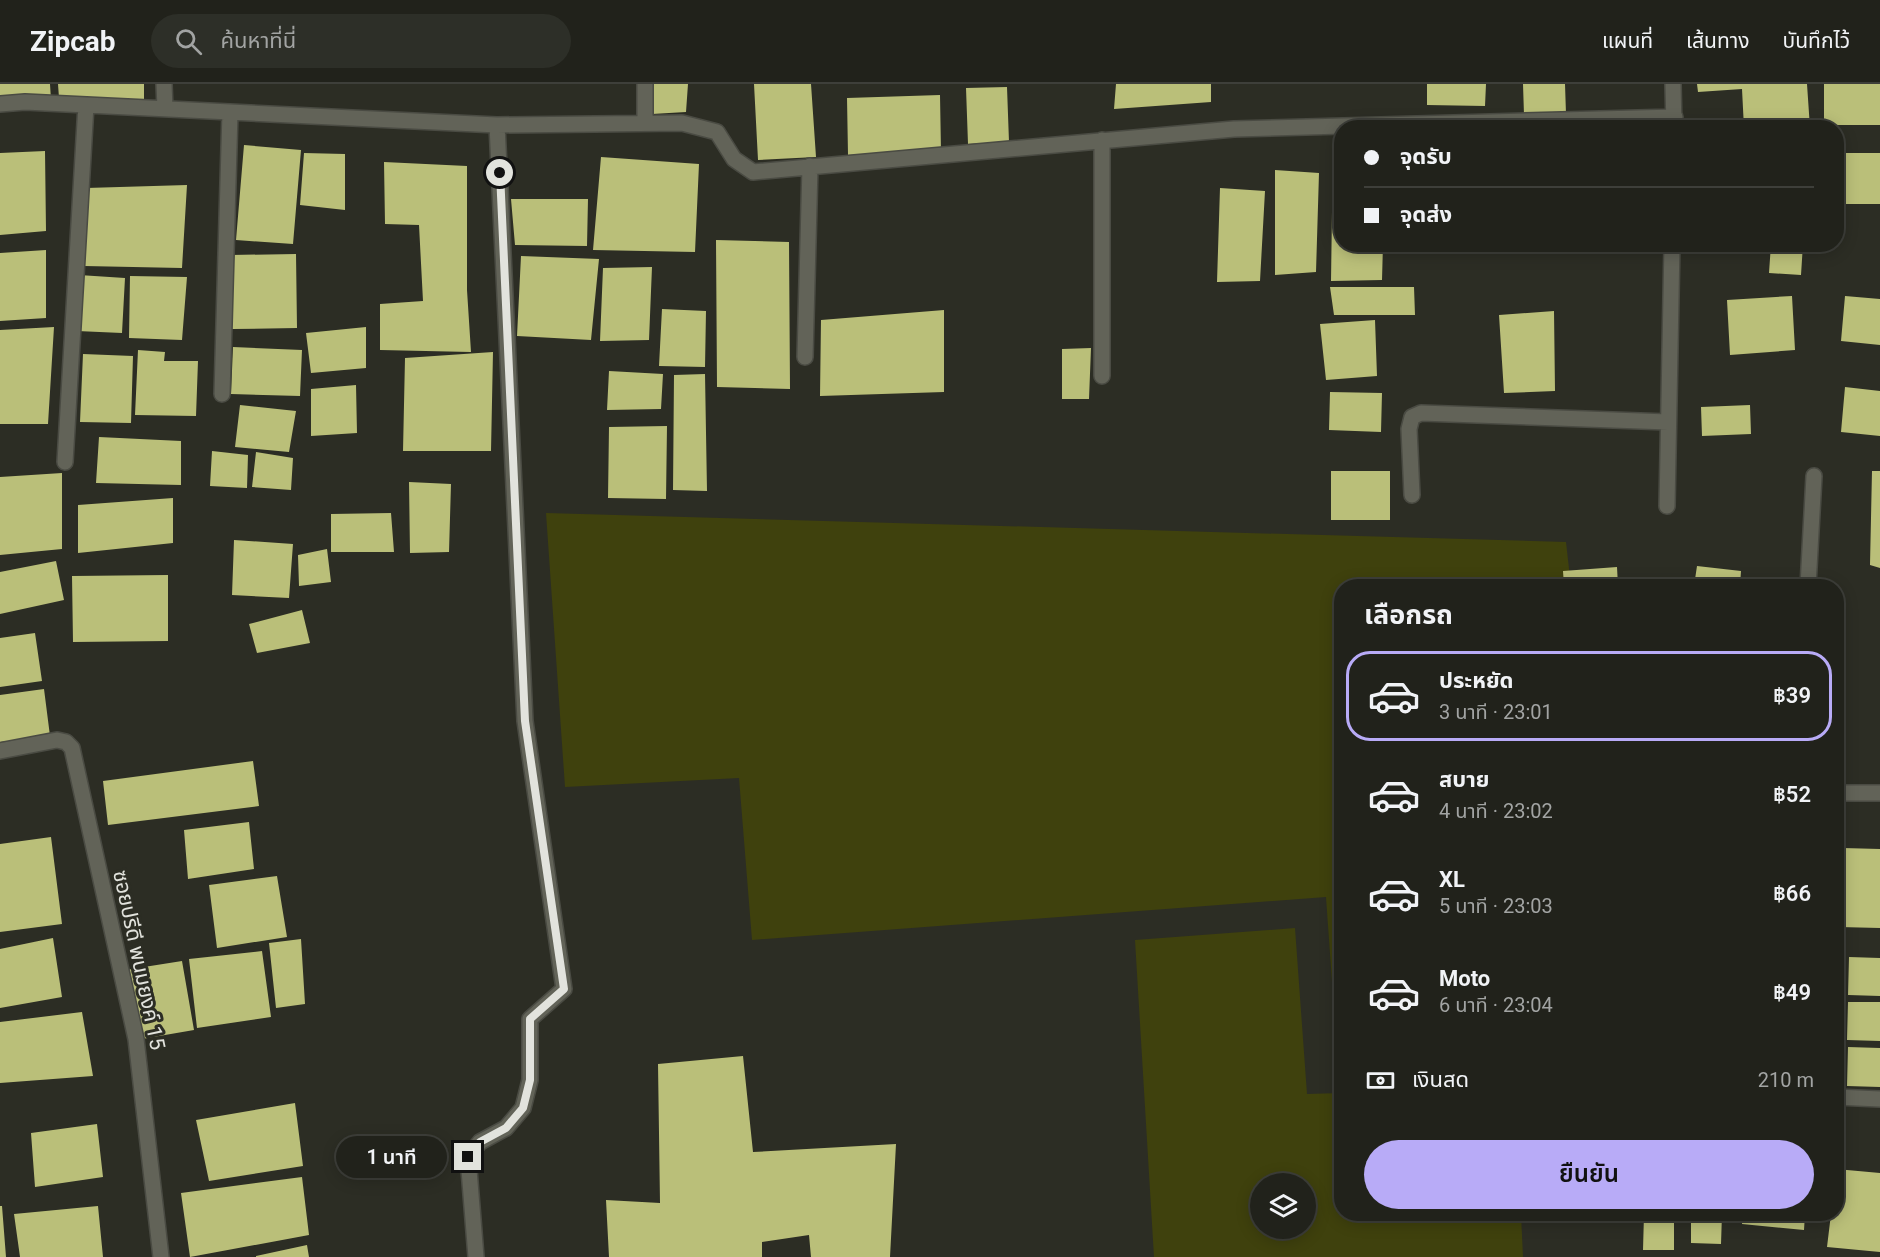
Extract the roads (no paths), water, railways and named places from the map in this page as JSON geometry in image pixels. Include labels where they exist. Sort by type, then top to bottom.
[{"type":"street","points":[[164,84],[165,109]]},
{"type":"street","points":[[645,84],[645,123]]},
{"type":"street","points":[[1673,84],[1674,120]]},
{"type":"street","points":[[0,104],[86,105],[497,125],[682,123],[717,132],[734,159],[753,172],[1234,129],[1334,127]]},
{"type":"street","points":[[65,462],[86,105]]},
{"type":"street","points":[[222,394],[231,112]]},
{"type":"street","points":[[476,1257],[468,1157],[480,1142],[506,1128],[523,1108],[530,1080],[530,1019],[564,989],[525,721],[497,125]]},
{"type":"street","points":[[1102,140],[1102,376]]},
{"type":"street","points":[[804,357],[810,166]]},
{"type":"street","points":[[1667,506],[1672,252]]},
{"type":"street","points":[[1412,495],[1409,429],[1412,417],[1421,413],[1668,422]]},
{"type":"street","points":[[1808,579],[1814,476]]},
{"type":"street","name":"ซอยปรีดี พนมยงค์ 15","points":[[0,751],[57,740],[66,742],[72,748],[136,1039],[161,1257]]},
{"type":"street","points":[[1844,793],[1880,793]]},
{"type":"street","points":[[1844,1097],[1880,1099]]}]
